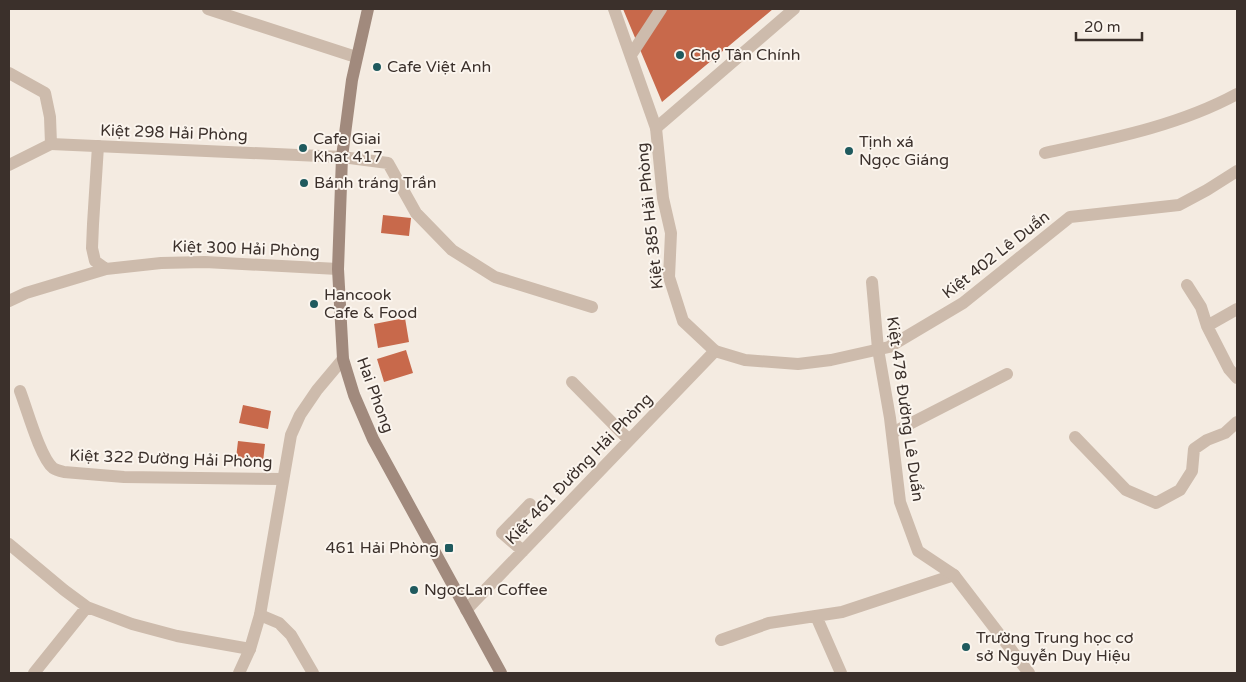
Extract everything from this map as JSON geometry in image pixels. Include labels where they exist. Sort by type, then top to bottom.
[{"type":"street","points":[[208,9],[356,57]]},
{"type":"street","name":"Hai Phong","points":[[368,9],[356,57],[342,156],[338,269],[343,359],[354,395],[373,439],[500,673]]},
{"type":"street","name":"Kiệt 385 Hải Phòng","points":[[614,9],[656,128],[663,198],[671,233],[669,277],[683,321],[715,351]]},
{"type":"street","points":[[631,55],[661,9]]},
{"type":"street","points":[[656,128],[794,9]]},
{"type":"street","points":[[9,73],[45,93],[50,117],[50,144]]},
{"type":"street","points":[[1044,153],[1111,139],[1158,126],[1219,104],[1237,94]]},
{"type":"street","name":"Kiệt 298 Hải Phòng","points":[[9,165],[50,144],[342,156],[388,163],[416,213],[452,250],[496,277],[592,307]]},
{"type":"street","points":[[98,146],[92,248],[95,262],[106,269]]},
{"type":"street","name":"Kiệt 402 Lê Duẩn","points":[[715,351],[745,360],[798,364],[831,360],[889,347],[963,303],[1070,217],[1179,205],[1237,171]]},
{"type":"street","name":"Kiệt 300 Hải Phòng","points":[[9,301],[26,293],[106,269],[161,263],[205,262],[338,269]]},
{"type":"street","name":"Kiệt 478 Đường Lê Duẩn","points":[[872,282],[878,349],[890,418],[900,502],[918,551],[954,575],[1029,673]]},
{"type":"street","points":[[1187,286],[1201,307],[1207,326],[1229,369],[1237,378]]},
{"type":"street","points":[[1207,326],[1237,308]]},
{"type":"street","name":"Kiệt 461 Đường Hải Phòng","points":[[466,610],[715,351]]},
{"type":"street","points":[[239,673],[250,649],[260,615],[291,435],[300,415],[343,359]]},
{"type":"street","points":[[892,433],[1007,374]]},
{"type":"street","points":[[572,382],[629,440]]},
{"type":"street","name":"Kiệt 322 Đường Hải Phòng","points":[[20,391],[39,446],[55,469],[64,472],[124,476],[283,479]]},
{"type":"street","points":[[1075,437],[1126,490],[1156,503],[1180,490],[1192,471],[1194,449],[1207,440],[1225,433],[1237,422]]},
{"type":"street","points":[[523,551],[502,534],[530,504]]},
{"type":"street","points":[[9,544],[87,607],[132,624],[177,636],[250,649]]},
{"type":"street","points":[[720,640],[769,623],[842,612],[954,575]]},
{"type":"street","points":[[34,673],[87,607]]},
{"type":"street","points":[[260,615],[279,623],[291,635],[314,673]]},
{"type":"street","points":[[816,616],[841,673]]},
{"type":"building","name":"Chợ Tân Chính","points":[[623,9],[773,9],[662,102]]},
{"type":"building","points":[[383,215],[411,218],[409,236],[381,233]]},
{"type":"building","points":[[405,318],[409,342],[378,348],[374,324]]},
{"type":"building","points":[[406,350],[413,373],[384,382],[377,359]]},
{"type":"building","points":[[243,405],[271,411],[268,429],[239,423]]},
{"type":"building","points":[[238,441],[265,444],[263,462],[236,458]]},
{"type":"place","name":"Chợ Tân Chính","points":[[680,55]]},
{"type":"place","name":"Cafe Việt Anh","points":[[377,67]]},
{"type":"place","name":"Cafe Giai Khat 417","points":[[303,148]]},
{"type":"place","name":"Tịnh xá Ngọc Giáng","points":[[849,151]]},
{"type":"place","name":"Bánh tráng Trần","points":[[304,183]]},
{"type":"place","name":"Hancook Cafe & Food","points":[[314,304]]},
{"type":"place","name":"461 Hải Phòng","points":[[449,548]]},
{"type":"place","name":"NgocLan Coffee","points":[[414,590]]},
{"type":"place","name":"Trường Trung học cơ sở Nguyễn Duy Hiệu","points":[[966,647]]}]
